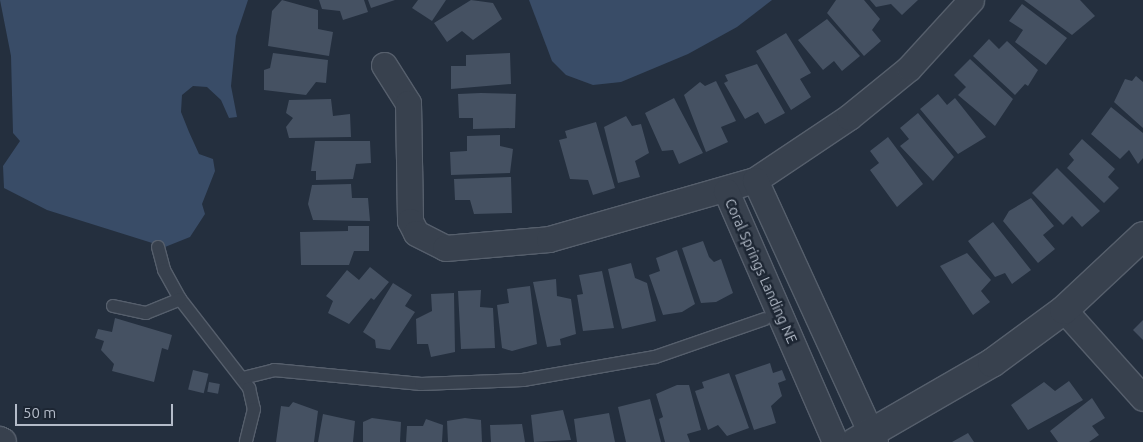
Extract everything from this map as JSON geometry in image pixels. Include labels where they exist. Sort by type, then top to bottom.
[{"type":"street","points":[[755,180],[849,117],[909,68],[971,0]]},
{"type":"street","points":[[384,65],[408,103],[410,221],[416,233],[445,248],[549,239],[726,190]]},
{"type":"street","name":"Coral Springs Landing NE","points":[[836,442],[726,190],[755,180],[867,439]]},
{"type":"street","points":[[867,439],[992,363],[1064,310],[1143,236]]},
{"type":"street","points":[[1064,310],[1143,398]]},
{"type":"lane","points":[[158,247],[164,270],[180,299],[243,378],[254,409],[246,442]]},
{"type":"lane","points":[[113,306],[146,314],[180,299]]},
{"type":"lane","points":[[243,378],[274,370],[421,384],[523,380],[656,357],[765,320]]},
{"type":"water","points":[[0,0],[248,0],[236,36],[231,86],[237,117],[229,118],[221,100],[207,87],[193,86],[182,95],[181,112],[189,132],[199,154],[213,159],[215,171],[202,204],[205,214],[190,237],[165,247],[47,210],[4,188],[3,166],[20,141],[13,133],[11,56]]},
{"type":"water","points":[[529,0],[772,0],[737,27],[688,54],[621,82],[593,85],[566,75],[552,61]]},
{"type":"building","points":[[282,0],[318,10],[318,29],[333,32],[329,56],[268,46],[272,11]]},
{"type":"building","points":[[319,0],[364,0],[368,12],[343,20],[340,11],[322,9]]},
{"type":"building","points":[[368,0],[395,0],[371,8]]},
{"type":"building","points":[[418,0],[446,0],[432,21],[412,8]]},
{"type":"building","points":[[471,0],[493,3],[502,19],[473,40],[462,31],[447,42],[434,23]]},
{"type":"building","points":[[836,0],[864,0],[880,19],[872,30],[881,41],[864,56],[827,13]]},
{"type":"building","points":[[870,0],[918,0],[902,15],[891,4],[876,7]]},
{"type":"building","points":[[1024,0],[1080,0],[1095,16],[1072,35]]},
{"type":"building","points":[[1022,4],[1067,38],[1046,65],[1015,42],[1023,30],[1009,21]]},
{"type":"building","points":[[827,19],[860,56],[842,71],[834,61],[823,70],[798,40]]},
{"type":"building","points":[[786,33],[811,73],[800,79],[811,97],[791,110],[756,51]]},
{"type":"building","points":[[989,39],[999,49],[1007,41],[1038,70],[1028,86],[1025,84],[1015,95],[973,56]]},
{"type":"building","points":[[273,53],[328,60],[326,83],[316,82],[306,95],[264,90],[264,70],[270,68]]},
{"type":"building","points":[[510,53],[511,84],[451,89],[451,66],[466,66],[466,55]]},
{"type":"building","points":[[970,59],[1013,99],[995,126],[958,95],[966,87],[954,75]]},
{"type":"building","points":[[757,64],[785,113],[765,124],[758,112],[745,119],[724,83],[728,81],[725,75]]},
{"type":"building","points":[[1136,76],[1143,82],[1143,128],[1114,102],[1125,79],[1132,81]]},
{"type":"building","points":[[716,81],[736,121],[721,127],[728,142],[706,152],[684,95],[700,82],[705,86]]},
{"type":"building","points":[[458,94],[516,94],[515,128],[473,129],[473,118],[459,118]]},
{"type":"building","points":[[938,94],[947,105],[955,98],[986,137],[958,154],[920,109]]},
{"type":"building","points":[[674,98],[703,153],[679,164],[673,150],[662,151],[645,113]]},
{"type":"building","points":[[331,99],[333,116],[350,114],[351,137],[289,138],[286,127],[293,118],[286,113],[289,100]]},
{"type":"building","points":[[1111,107],[1143,133],[1143,158],[1138,164],[1129,150],[1120,159],[1091,134]]},
{"type":"building","points":[[918,113],[954,157],[933,181],[900,146],[909,139],[900,128]]},
{"type":"building","points":[[626,116],[632,126],[641,124],[649,153],[635,161],[640,177],[618,183],[604,127]]},
{"type":"building","points":[[596,122],[615,188],[593,195],[588,180],[570,179],[559,140],[567,138],[565,131]]},
{"type":"building","points":[[500,135],[500,146],[513,149],[510,173],[451,175],[450,152],[467,151],[467,136]]},
{"type":"building","points":[[888,137],[923,184],[897,207],[870,170],[879,163],[870,151]]},
{"type":"building","points":[[1082,139],[1115,169],[1108,177],[1119,188],[1104,203],[1067,168],[1074,160],[1069,154]]},
{"type":"building","points":[[315,141],[370,141],[371,163],[356,164],[353,179],[316,180],[316,171],[311,171]]},
{"type":"building","points":[[1057,168],[1100,211],[1082,227],[1072,216],[1063,225],[1032,193]]},
{"type":"building","points":[[511,177],[512,213],[474,214],[470,200],[455,200],[454,179]]},
{"type":"building","points":[[351,184],[352,198],[368,198],[370,221],[313,220],[308,204],[312,185]]},
{"type":"building","points":[[1031,198],[1054,226],[1043,235],[1055,249],[1038,263],[1003,221],[1009,211]]},
{"type":"building","points":[[993,222],[1031,270],[1012,284],[1005,273],[995,277],[968,241]]},
{"type":"building","points":[[348,226],[369,226],[369,251],[354,251],[349,265],[301,265],[300,232],[348,231]]},
{"type":"building","points":[[703,241],[709,257],[714,262],[721,259],[733,293],[716,302],[701,303],[682,248]]},
{"type":"building","points":[[677,250],[695,304],[682,312],[663,315],[649,275],[660,271],[656,258]]},
{"type":"building","points":[[967,253],[991,280],[981,291],[990,302],[973,315],[940,266]]},
{"type":"building","points":[[631,263],[635,278],[647,283],[656,321],[622,329],[608,269]]},
{"type":"building","points":[[370,267],[389,282],[374,300],[371,298],[349,324],[328,313],[333,301],[326,296],[347,270],[359,280]]},
{"type":"building","points":[[602,271],[614,328],[583,331],[577,295],[583,294],[579,275]]},
{"type":"building","points":[[556,279],[557,296],[571,299],[576,334],[560,339],[561,345],[547,347],[533,282]]},
{"type":"building","points":[[393,283],[412,295],[405,306],[415,312],[390,350],[376,348],[375,340],[363,332]]},
{"type":"building","points":[[530,286],[537,344],[512,351],[502,348],[497,305],[509,303],[507,289]]},
{"type":"building","points":[[481,290],[480,307],[493,308],[495,348],[461,349],[458,291]]},
{"type":"building","points":[[454,293],[455,352],[431,357],[428,344],[417,344],[416,319],[432,311],[431,294]]},
{"type":"building","points":[[115,318],[172,335],[168,350],[162,348],[154,382],[112,371],[114,364],[101,350],[104,341],[95,338],[98,329],[112,332]]},
{"type":"building","points":[[1143,320],[1143,340],[1133,330]]},
{"type":"building","points":[[770,363],[773,373],[782,370],[786,380],[778,383],[782,396],[771,406],[776,423],[754,430],[735,375]]},
{"type":"building","points":[[193,370],[209,374],[204,393],[188,389]]},
{"type":"building","points":[[729,373],[749,428],[727,436],[718,425],[708,430],[695,391],[704,388],[702,382]]},
{"type":"building","points":[[1069,381],[1083,400],[1028,430],[1011,405],[1044,382],[1055,391]]},
{"type":"building","points":[[209,382],[220,384],[218,394],[207,392]]},
{"type":"building","points":[[677,385],[689,385],[701,430],[687,434],[690,442],[665,442],[659,419],[663,417],[656,394]]},
{"type":"building","points":[[1092,398],[1105,418],[1092,426],[1099,435],[1089,442],[1058,442],[1050,431]]},
{"type":"building","points":[[650,399],[661,442],[626,442],[618,407]]},
{"type":"building","points":[[293,402],[318,411],[314,442],[276,442],[281,406],[289,407]]},
{"type":"building","points":[[563,410],[571,440],[534,442],[531,415]]},
{"type":"building","points":[[609,413],[615,442],[577,442],[574,419]]},
{"type":"building","points":[[323,414],[355,421],[353,442],[318,442]]},
{"type":"building","points":[[372,418],[401,422],[400,442],[363,442],[363,422]]},
{"type":"building","points":[[465,418],[481,420],[482,442],[448,442],[447,421]]},
{"type":"building","points":[[426,419],[443,425],[442,442],[406,442],[407,426],[423,426]]},
{"type":"building","points":[[522,424],[525,442],[491,442],[490,425]]},
{"type":"building","points":[[968,433],[974,442],[952,442]]}]
